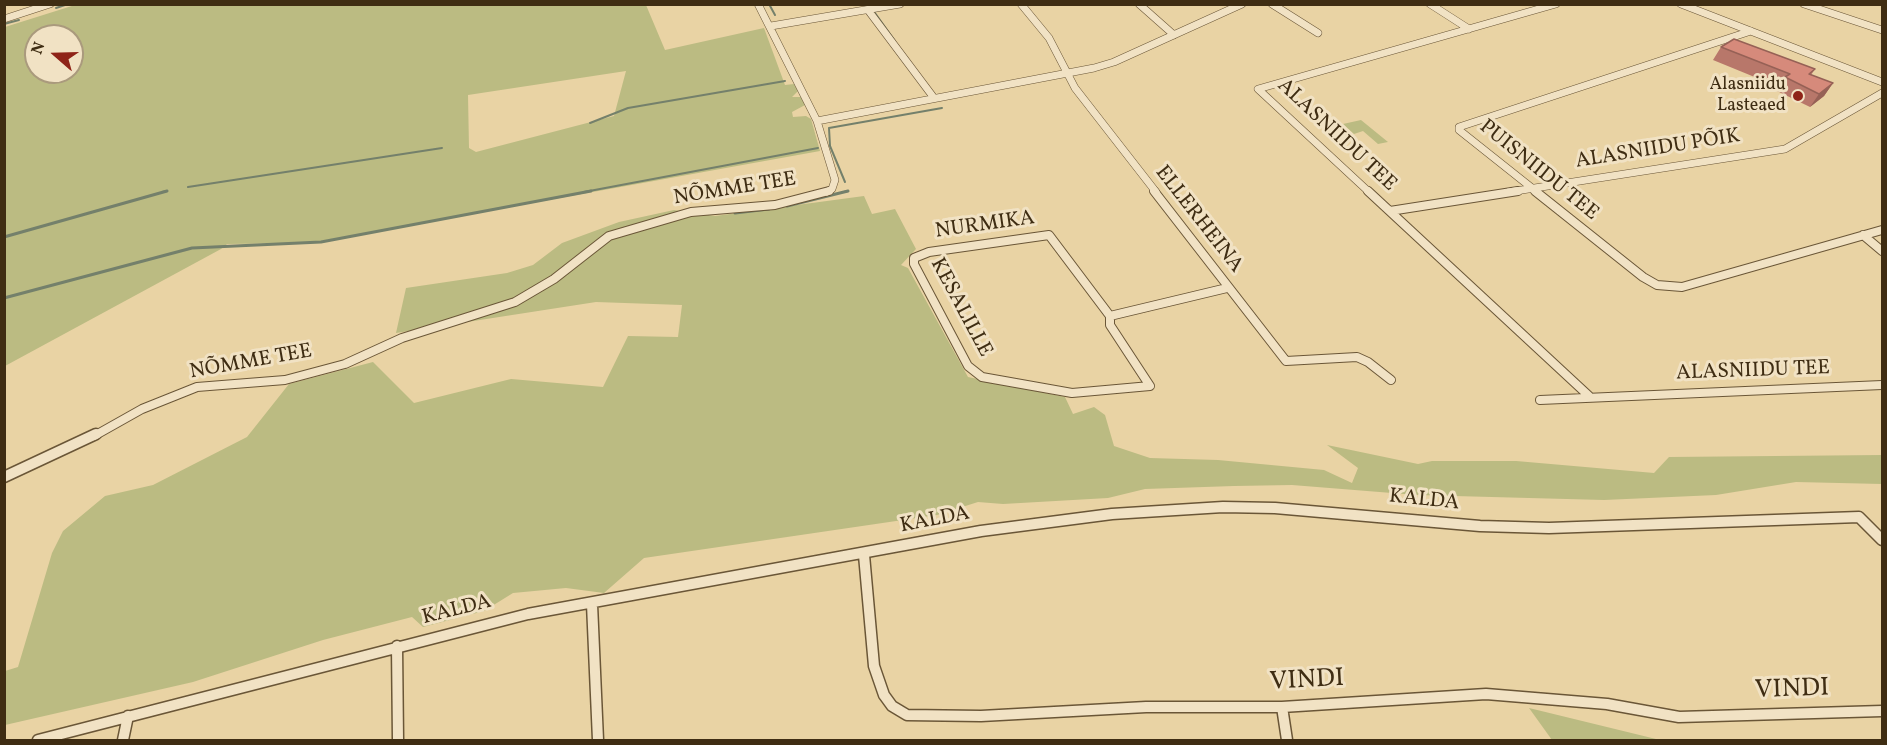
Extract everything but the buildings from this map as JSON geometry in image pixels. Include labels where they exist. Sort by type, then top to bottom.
[{"type":"street","points":[[4,19],[50,4]]},
{"type":"street","points":[[758,4],[817,121],[1065,75],[1114,62],[1242,4]]},
{"type":"street","points":[[771,26],[900,4]]},
{"type":"street","name":"ELLERHEINA","points":[[1021,4],[1044,31],[1065,75],[1227,288],[1286,361],[1306,364],[1351,355],[1365,360],[1391,380]]},
{"type":"street","points":[[1139,4],[1174,35]]},
{"type":"street","points":[[1272,4],[1318,33]]},
{"type":"street","points":[[1430,4],[1469,29]]},
{"type":"street","name":"ALASNIIDU TEE","points":[[1556,4],[1258,89],[1589,396]]},
{"type":"street","points":[[1681,4],[1882,82]]},
{"type":"street","points":[[1804,4],[1882,30]]},
{"type":"street","points":[[868,10],[934,98]]},
{"type":"street","name":"PUISNIIDU TEE","points":[[1750,31],[1459,127],[1459,130],[1643,277],[1668,287],[1682,287],[1882,230]]},
{"type":"street","name":"ALASNIIDU PÕIK","points":[[1390,211],[1785,149],[1882,93]]},
{"type":"street","name":"NÕMME TEE","points":[[4,477],[81,443],[142,409],[197,387],[285,380],[345,364],[402,338],[515,303],[554,279],[609,236],[692,212],[776,205],[824,194],[832,189],[835,180],[817,121]]},
{"type":"street","name":"NURMIKA","points":[[920,255],[1049,235],[1110,316]]},
{"type":"street","points":[[1863,235],[1882,251]]},
{"type":"street","name":"KESALILLE","points":[[920,255],[914,258],[914,264],[968,366],[977,376],[1072,393],[1150,386],[1110,325],[1110,316]]},
{"type":"street","points":[[1110,316],[1227,288]]},
{"type":"street","name":"ALASNIIDU TEE","points":[[1540,400],[1589,396],[1882,385]]},
{"type":"street","name":"KALDA","points":[[38,741],[397,645],[528,614],[864,555],[981,531],[1091,516],[1223,507],[1275,508],[1480,526],[1549,528],[1859,517],[1882,540]]},
{"type":"street","name":"VINDI","points":[[864,555],[874,666],[884,695],[891,706],[907,715],[981,716],[1146,707],[1282,707],[1486,694],[1607,704],[1679,717],[1882,711]]},
{"type":"street","points":[[592,604],[598,741]]},
{"type":"street","points":[[397,645],[398,741]]},
{"type":"street","points":[[1282,707],[1287,741]]},
{"type":"street","points":[[123,741],[128,716]]},
{"type":"green space","points":[[75,5],[646,5],[665,50],[764,28],[785,85],[794,84],[798,91],[792,97],[801,97],[805,105],[792,112],[793,117],[806,116],[811,119],[820,151],[310,243],[227,244],[5,366],[5,27]],"holes":[[[626,71],[614,116],[476,152],[469,148],[468,95]]]},
{"type":"green space","points":[[1361,120],[1388,142],[1378,144],[1363,131],[1354,134],[1343,124]]},
{"type":"green space","points":[[864,196],[872,214],[895,209],[916,249],[901,265],[908,268],[968,377],[1065,397],[1073,414],[1094,407],[1105,415],[1114,446],[1150,458],[1218,460],[1324,470],[1352,483],[1358,468],[1327,445],[1418,464],[1432,461],[1516,461],[1654,473],[1669,457],[1882,455],[1882,484],[1796,482],[1716,495],[1604,500],[1417,495],[1292,485],[1234,486],[1145,489],[1108,498],[1003,504],[978,502],[937,515],[644,558],[604,593],[566,588],[513,593],[484,611],[423,627],[412,617],[323,640],[193,682],[5,725],[5,671],[18,667],[52,553],[63,531],[105,496],[153,485],[247,437],[289,384],[373,362],[414,403],[511,379],[603,387],[628,336],[678,337],[682,305],[596,302],[396,333],[406,288],[507,273],[533,265],[562,243],[619,222],[674,210],[715,216]]},
{"type":"green space","points":[[1529,708],[1656,739],[1656,740],[1552,740]]},
{"type":"waterway","points":[[56,8],[68,4]]},
{"type":"waterway","points":[[769,4],[775,15]]},
{"type":"waterway","points":[[875,13],[895,41]]},
{"type":"waterway","points":[[4,24],[19,20]]},
{"type":"waterway","points":[[590,123],[628,108],[785,81]]},
{"type":"waterway","points":[[845,182],[830,146],[829,128],[942,108]]},
{"type":"waterway","points":[[188,187],[442,148]]},
{"type":"waterway","points":[[584,192],[818,148]]},
{"type":"waterway","points":[[4,237],[167,191],[162,192]]},
{"type":"waterway","points":[[4,298],[192,248],[321,242],[591,191]]},
{"type":"waterway","points":[[787,206],[848,191],[844,192]]},
{"type":"waterway","points":[[735,213],[769,209]]},
{"type":"place","name":"Alasniidu Lasteaed","points":[[1798,96]]}]
